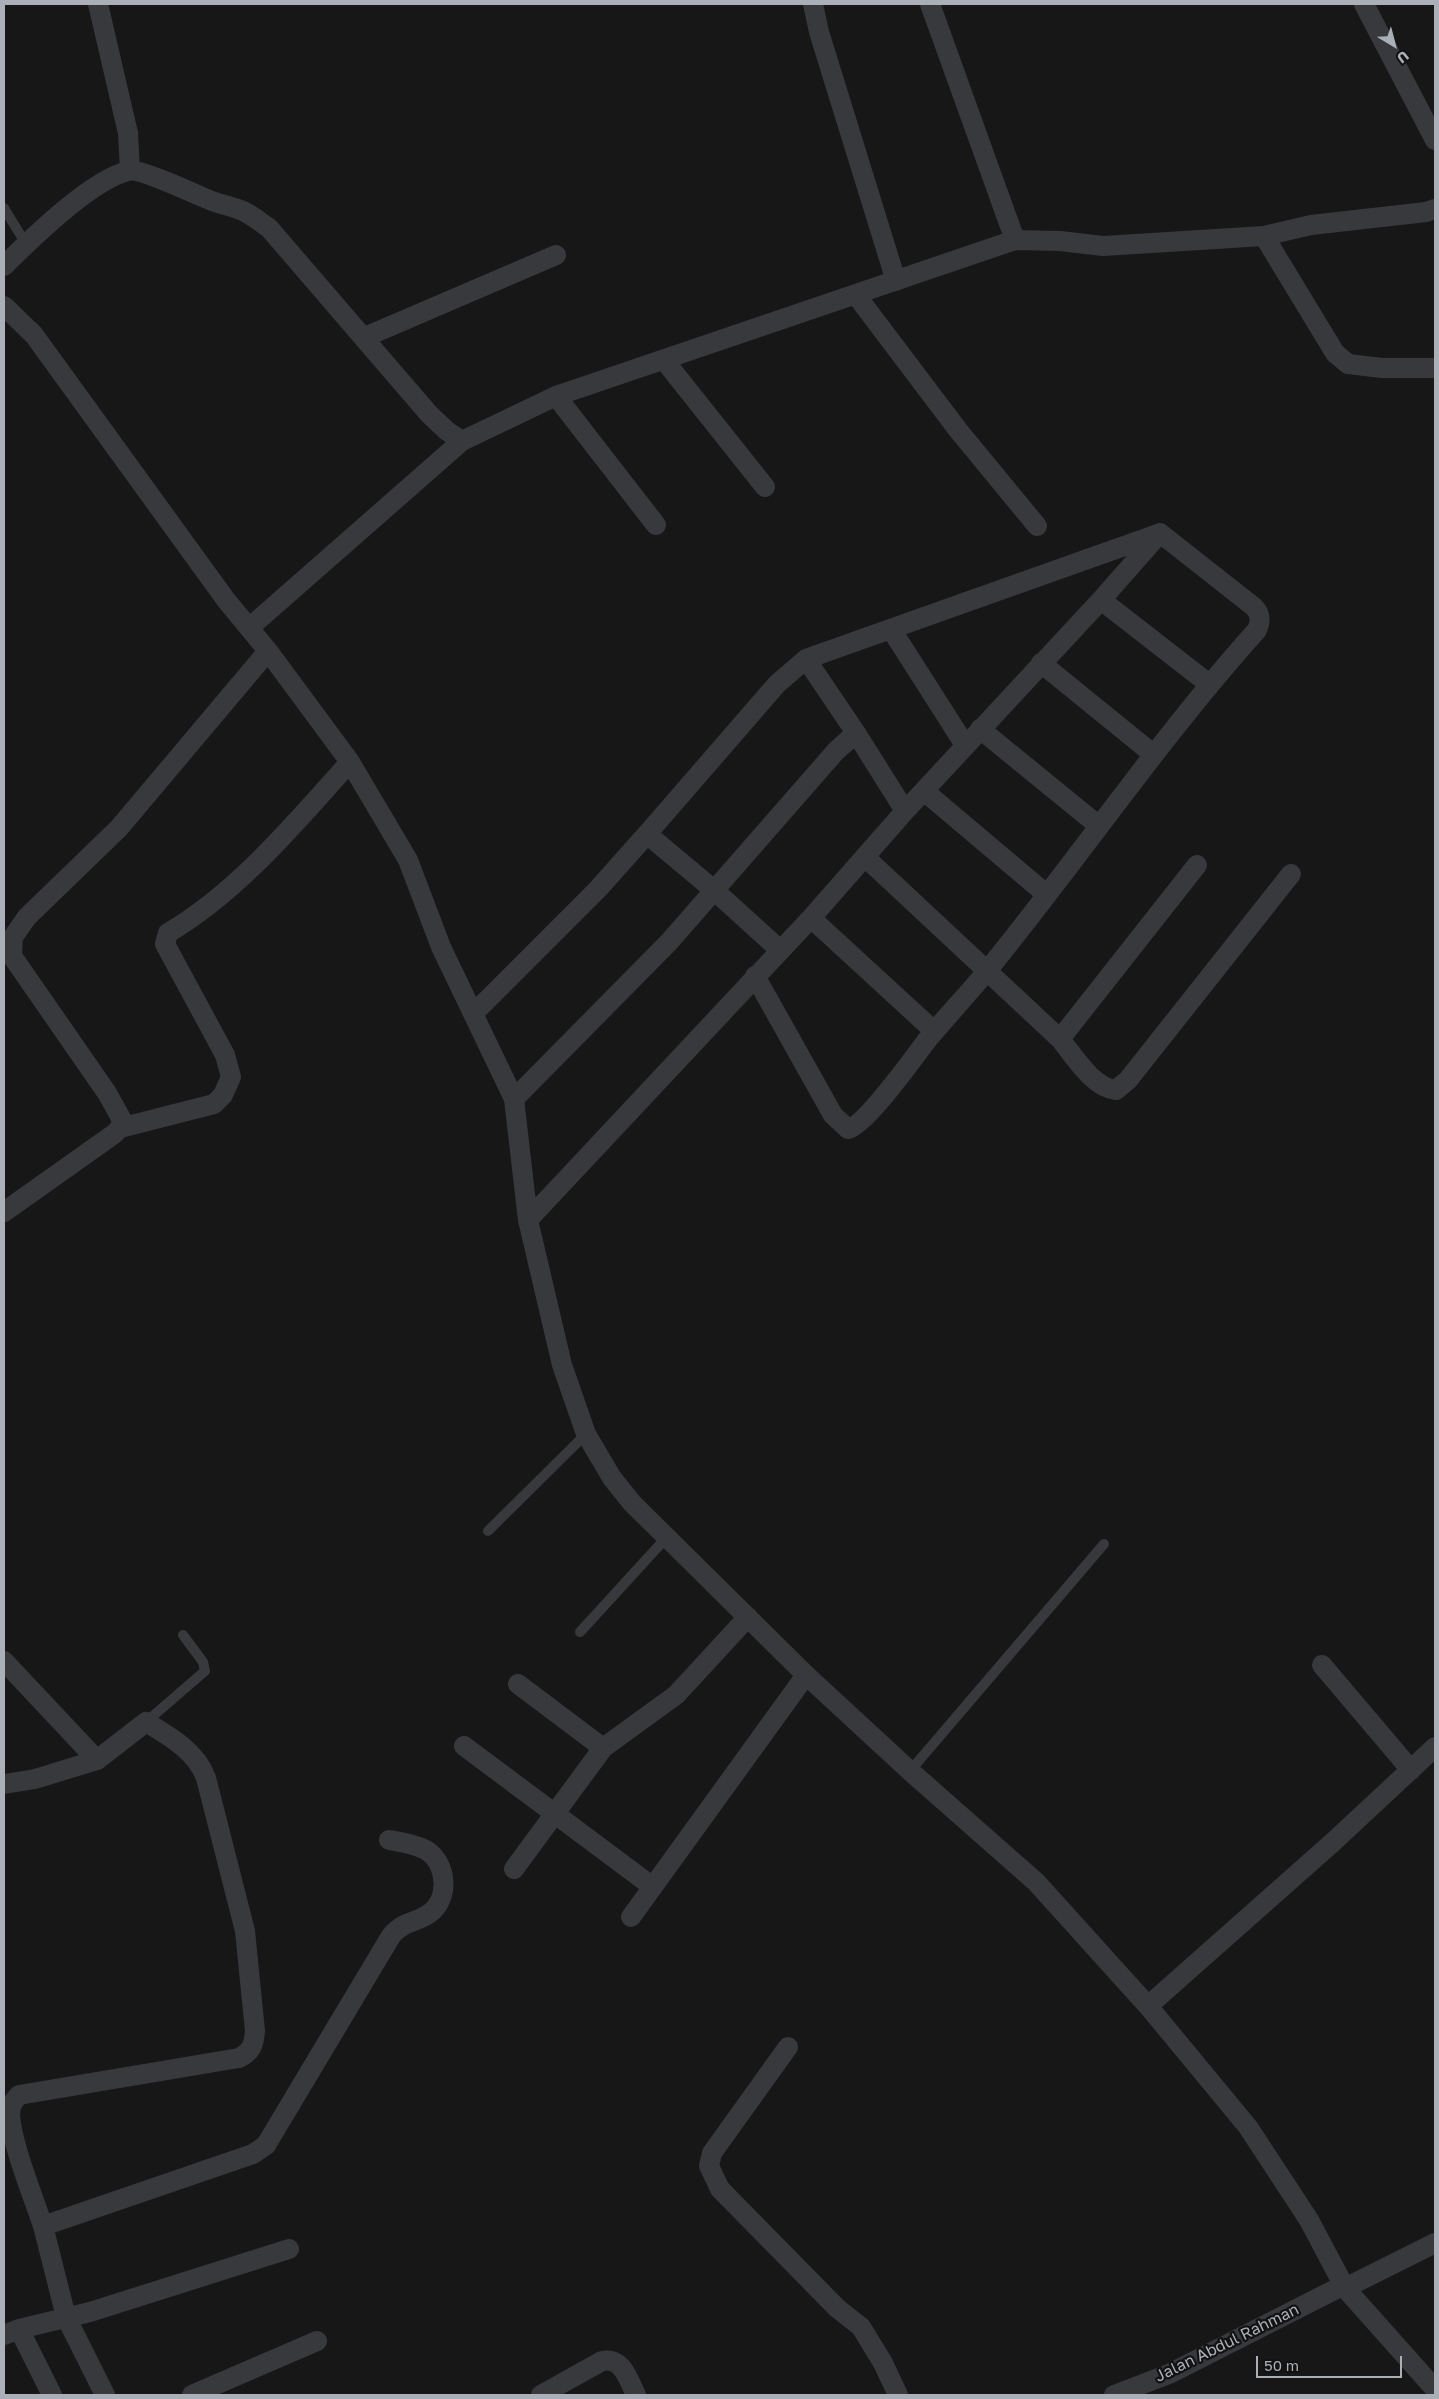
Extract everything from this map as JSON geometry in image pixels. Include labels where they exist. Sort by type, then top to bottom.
[{"type":"street","points":[[98,4],[128,133],[130,170]]},
{"type":"street","points":[[813,4],[819,32],[896,281]]},
{"type":"street","points":[[930,4],[1014,240]]},
{"type":"street","points":[[1364,4],[1435,140]]},
{"type":"street","points":[[4,266],[26,244],[92,188],[130,170],[244,211],[269,228],[429,414],[447,431],[462,441]]},
{"type":"street","points":[[248,628],[462,441],[556,396],[1014,240],[1033,239],[1103,246],[1264,236],[1311,224],[1426,212],[1435,209]]},
{"type":"street","points":[[1264,236],[1335,353],[1348,364],[1382,368],[1435,368]]},
{"type":"street","points":[[365,338],[556,255]]},
{"type":"street","points":[[856,295],[958,430],[1037,526]]},
{"type":"street","points":[[4,306],[34,335],[226,600],[268,651],[350,762],[408,860],[441,947],[514,1099],[528,1220],[562,1365],[586,1434],[612,1478],[632,1503],[666,1538],[806,1675],[910,1771],[1036,1882],[1148,2006],[1248,2127],[1309,2220],[1341,2288],[1435,2389]]},
{"type":"street","points":[[664,360],[765,487]]},
{"type":"street","points":[[556,396],[656,525]]},
{"type":"street","points":[[528,1220],[811,918],[924,790],[1101,600],[1160,533]]},
{"type":"street","points":[[474,1013],[598,889],[777,684],[806,659],[1160,533]]},
{"type":"street","points":[[755,976],[833,1114],[848,1128],[854,1127],[868,1114],[934,1032],[987,971],[1153,754],[1209,684],[1257,630],[1260,620],[1258,611],[1160,533]]},
{"type":"street","points":[[1101,600],[1209,684]]},
{"type":"street","points":[[891,629],[966,745]]},
{"type":"street","points":[[120,1128],[122,1120],[118,1112],[12,956],[13,937],[27,917],[119,828],[268,651]]},
{"type":"street","points":[[806,659],[856,733],[905,811]]},
{"type":"street","points":[[1041,663],[1153,754]]},
{"type":"street","points":[[980,729],[1099,826]]},
{"type":"street","points":[[514,1099],[669,942],[836,751],[856,733]]},
{"type":"street","points":[[4,1212],[120,1128],[214,1104],[223,1095],[231,1076],[225,1055],[165,944],[168,932],[189,920],[226,892],[350,762]]},
{"type":"street","points":[[924,790],[1046,894]]},
{"type":"street","points":[[646,834],[715,891],[780,950]]},
{"type":"street","points":[[865,857],[1060,1039],[1095,1080],[1111,1090],[1116,1090],[1128,1080],[1291,874]]},
{"type":"street","points":[[1060,1039],[1196,865]]},
{"type":"street","points":[[811,918],[934,1032]]},
{"type":"street","points":[[514,1870],[604,1748],[676,1695],[748,1617]]},
{"type":"street","points":[[4,1661],[98,1760]]},
{"type":"street","points":[[1322,1665],[1411,1770]]},
{"type":"street","points":[[631,1917],[806,1675]]},
{"type":"street","points":[[518,1684],[604,1748]]},
{"type":"street","points":[[4,1784],[35,1779],[98,1760],[146,1722],[170,1737],[196,1758],[206,1778],[245,1930],[255,2031],[254,2043],[249,2053],[230,2060],[19,2095],[12,2102],[10,2114],[13,2133],[43,2226],[66,2317],[105,2395]]},
{"type":"street","points":[[464,1746],[653,1887]]},
{"type":"street","points":[[1148,2006],[1332,1843],[1435,1747]]},
{"type":"street","points":[[43,2226],[253,2154],[266,2145],[391,1936],[406,1923],[430,1913],[442,1896],[444,1878],[438,1863],[426,1850],[407,1843],[389,1840]]},
{"type":"street","points":[[788,2047],[712,2153],[708,2166],[720,2189],[762,2234],[837,2308],[861,2327],[883,2362],[898,2395]]},
{"type":"street","name":"Jalan Abdul Rahman","points":[[1114,2395],[1169,2374],[1435,2243]]},
{"type":"street","points":[[52,2395],[11,2332],[106,2308],[289,2249]]},
{"type":"street","points":[[192,2395],[318,2341]]},
{"type":"street","points":[[541,2395],[602,2361],[610,2360],[618,2364],[625,2372],[636,2395]]},
{"type":"lane","points":[[4,208],[26,244]]},
{"type":"lane","points":[[488,1531],[586,1434]]},
{"type":"lane","points":[[580,1632],[666,1538]]},
{"type":"lane","points":[[910,1771],[1104,1544]]},
{"type":"lane","points":[[146,1722],[205,1672],[203,1662],[182,1635]]}]
